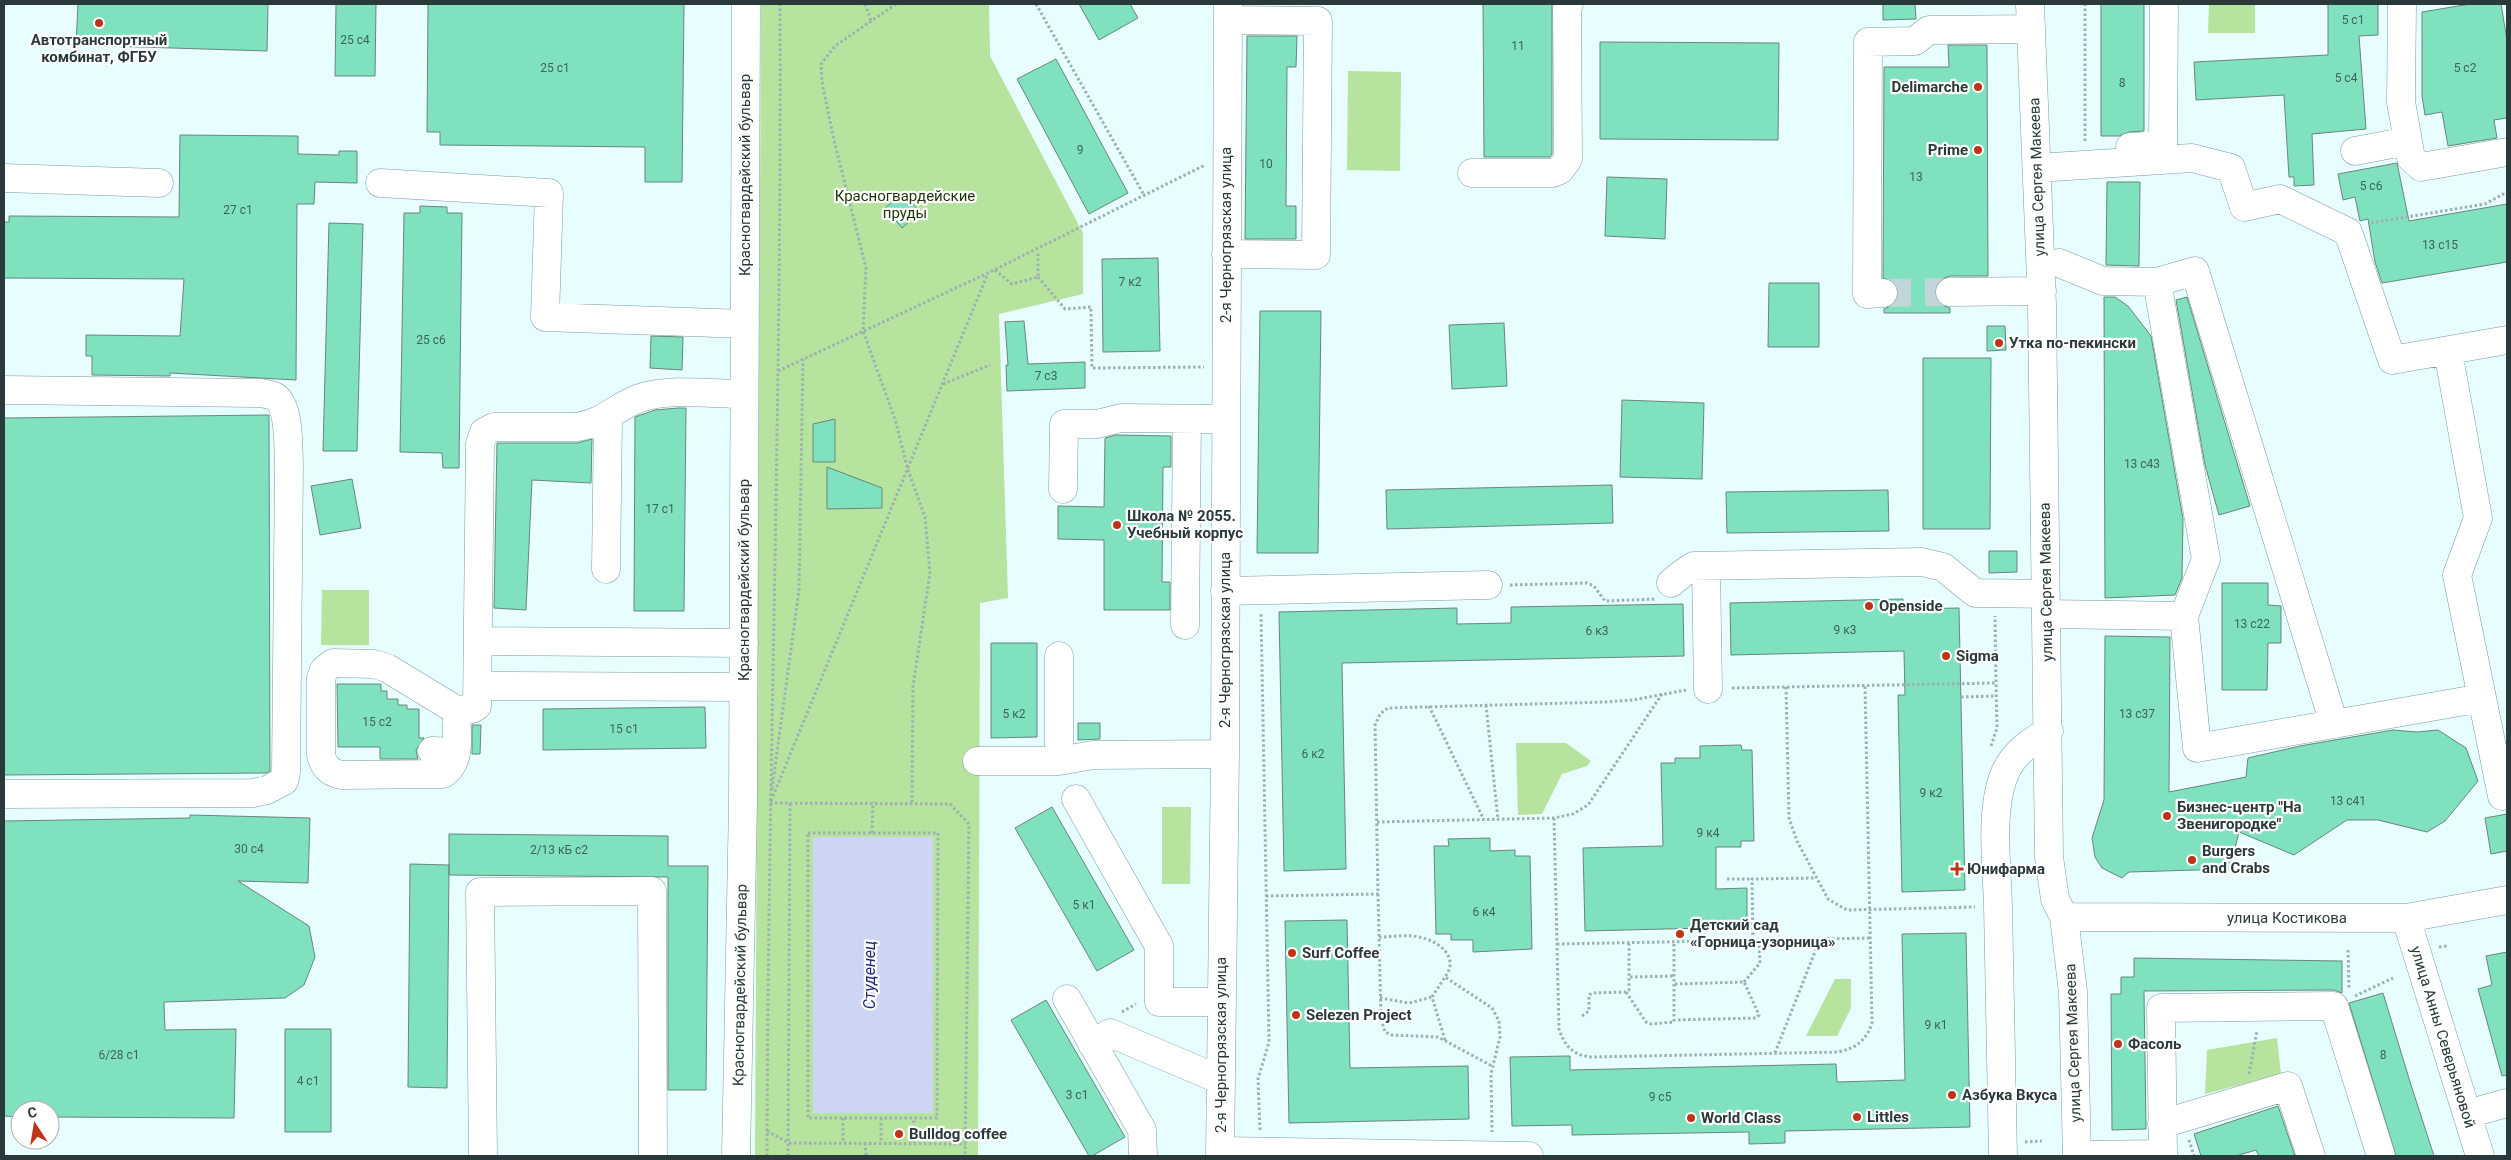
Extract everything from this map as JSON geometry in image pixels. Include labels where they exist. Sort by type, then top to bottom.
[{"type":"street","name":"Красногвардейский бульвар","points":[[736,1156],[744,643],[746,4]]},
{"type":"street","points":[[1472,174],[1553,173],[1565,166],[1568,159],[1567,8],[1569,4]]},
{"type":"street","points":[[2036,161],[2085,151],[2163,145],[2164,4]]},
{"type":"street","points":[[2402,4],[2401,102],[2411,158],[2421,167],[2507,152]]},
{"type":"street","points":[[1226,254],[1316,255],[1318,21],[1228,12]]},
{"type":"street","name":"2-я Черногрязская улица","points":[[1220,1154],[1225,754],[1228,12]]},
{"type":"street","points":[[1883,293],[1867,294],[1868,42],[1915,42],[1929,30],[2031,16]]},
{"type":"street","name":"улица Сергея Макеева","points":[[2031,16],[2042,291],[2049,731],[2048,857],[2055,899],[2064,917],[2073,992],[2077,1156]]},
{"type":"street","points":[[2355,151],[2408,141]]},
{"type":"street","points":[[2036,161],[2192,158],[2231,168],[2244,207],[2280,200],[2348,232],[2392,360],[2507,340]]},
{"type":"street","points":[[4,178],[159,183]]},
{"type":"street","points":[[380,183],[549,193],[545,317],[745,324]]},
{"type":"street","points":[[2059,263],[2103,280],[2157,282],[2195,271],[2334,724]]},
{"type":"street","points":[[2157,282],[2206,559],[2184,616],[2197,748],[2482,698]]},
{"type":"street","points":[[1950,292],[2042,291]]},
{"type":"street","points":[[2448,350],[2478,518],[2457,575],[2502,796],[2507,795]]},
{"type":"street","points":[[4,390],[262,393],[274,396],[281,403],[285,413],[289,463],[284,781],[273,788],[253,793],[4,794]]},
{"type":"street","points":[[456,710],[444,751],[454,764],[449,770],[436,776],[341,775],[333,773],[327,768],[321,755],[321,678],[324,670],[333,663],[380,665],[456,710],[475,708],[478,702],[481,438],[488,429],[494,427],[577,427],[608,417],[631,402],[656,394],[744,394]]},
{"type":"street","points":[[606,569],[608,417]]},
{"type":"street","points":[[1063,489],[1064,424],[1097,424],[1121,418],[1226,419]]},
{"type":"street","points":[[1186,625],[1187,419]]},
{"type":"street","points":[[1671,583],[1687,570],[1706,566],[1929,562],[1943,567],[1970,591],[1983,595],[1994,595],[2047,604],[2184,616]]},
{"type":"street","points":[[1706,566],[1708,689]]},
{"type":"street","points":[[1225,590],[1496,585]]},
{"type":"street","points":[[479,641],[744,643]]},
{"type":"street","points":[[1059,656],[1059,761]]},
{"type":"street","points":[[478,686],[743,687]]},
{"type":"street","points":[[2003,1156],[1997,816],[1999,794],[2007,767],[2015,755],[2031,741],[2049,731]]},
{"type":"street","points":[[977,762],[1059,761],[1093,754],[1225,754]]},
{"type":"street","points":[[1076,799],[1159,946],[1159,1002],[1221,1002]]},
{"type":"street","points":[[483,1156],[480,892],[652,891],[653,1156]]},
{"type":"street","name":"улица Костикова","points":[[2064,917],[2406,918],[2507,900]]},
{"type":"street","name":"улица Анны Северьяновой","points":[[2406,918],[2480,1156]]},
{"type":"street","points":[[1067,999],[1142,1130],[1143,1156]]},
{"type":"street","points":[[2077,1156],[2162,1155],[2161,1008],[2334,1006],[2380,1156]]},
{"type":"street","points":[[1092,1044],[1110,1034],[1221,1080]]},
{"type":"street","points":[[2162,1124],[2288,1086],[2311,1156]]},
{"type":"street","points":[[2467,1114],[2507,1103]]},
{"type":"street","points":[[1220,1154],[1529,1156]]},
{"type":"path","points":[[767,1156],[770,804],[778,371],[780,4]]},
{"type":"path","points":[[865,4],[871,21]]},
{"type":"path","points":[[888,4],[888,9]]},
{"type":"path","points":[[896,4],[835,46],[821,64],[822,82],[833,136],[866,268],[863,331],[895,419],[908,470],[924,517],[930,574],[913,686],[912,802]]},
{"type":"path","points":[[1036,4],[1144,195]]},
{"type":"path","points":[[2085,4],[2085,151]]},
{"type":"path","points":[[778,371],[995,270],[1226,155]]},
{"type":"path","points":[[2370,223],[2485,204],[2507,192]]},
{"type":"path","points":[[1038,252],[1038,277],[1065,309],[1091,307],[1092,368],[1211,366]]},
{"type":"path","points":[[995,270],[1012,284],[1038,277]]},
{"type":"path","points":[[770,804],[988,273]]},
{"type":"path","points":[[770,804],[799,590],[803,359]]},
{"type":"path","points":[[943,384],[990,365]]},
{"type":"path","points":[[1496,585],[1588,583],[1594,586],[1601,599],[1610,601],[1650,600],[1662,595],[1671,583]]},
{"type":"path","points":[[1260,590],[1269,1042],[1258,1079],[1260,1134]]},
{"type":"path","points":[[1492,1066],[1445,1040],[1434,1036],[1392,1036],[1385,1032],[1382,1026],[1375,725],[1377,719],[1388,708],[1605,702],[1708,689],[1996,683],[1994,595]]},
{"type":"path","points":[[1554,818],[1559,1029],[1563,1042],[1575,1053],[1593,1057],[1838,1052],[1849,1049],[1865,1038],[1872,1022],[1865,685]]},
{"type":"path","points":[[1786,687],[1789,818],[1793,833],[1823,894],[1833,904],[1847,910],[1998,906]]},
{"type":"path","points":[[1376,822],[1554,818],[1573,814],[1588,805],[1662,694]]},
{"type":"path","points":[[1961,697],[1996,696]]},
{"type":"path","points":[[1486,705],[1498,820]]},
{"type":"path","points":[[1429,706],[1484,820]]},
{"type":"path","points":[[770,804],[873,802],[950,804],[969,824],[965,1156]]},
{"type":"path","points":[[872,833],[873,802]]},
{"type":"path","points":[[788,1156],[790,803]]},
{"type":"path","points":[[808,833],[938,833],[937,1118],[842,1118],[808,1118],[808,833]]},
{"type":"path","points":[[1726,879],[1815,878]]},
{"type":"path","points":[[1752,879],[1753,940]]},
{"type":"path","points":[[1266,896],[1378,894]]},
{"type":"path","points":[[1379,937],[1413,936],[1428,940],[1445,952],[1451,960],[1451,970],[1432,997],[1409,1003],[1380,998]]},
{"type":"path","points":[[1557,944],[1870,938]]},
{"type":"path","points":[[1776,1053],[1820,939]]},
{"type":"path","points":[[1675,984],[1744,982],[1760,963],[1759,940]]},
{"type":"path","points":[[1674,942],[1676,1020]]},
{"type":"path","points":[[1626,992],[1630,986],[1629,943]]},
{"type":"path","points":[[2348,950],[2350,999],[2393,978]]},
{"type":"path","points":[[1630,977],[1675,976]]},
{"type":"path","points":[[1446,977],[1492,1008],[1497,1015],[1500,1037],[1492,1066],[1492,1156]]},
{"type":"path","points":[[1626,992],[1646,1022],[1671,1023],[1676,1020],[1756,1018],[1759,1014],[1744,982]]},
{"type":"path","points":[[1582,1016],[1588,1011],[1589,995],[1592,992],[1626,992]]},
{"type":"path","points":[[1432,997],[1445,1040]]},
{"type":"path","points":[[2244,1099],[2262,1007]]},
{"type":"path","points":[[842,1118],[843,1143]]},
{"type":"path","points":[[881,1118],[881,1142]]},
{"type":"path","points":[[914,1118],[914,1143]]},
{"type":"path","points":[[767,1131],[789,1143],[881,1142],[966,1144]]},
{"type":"path","points":[[866,1143],[866,1156]]},
{"type":"green space","name":"Красногвардейские пруды","points":[[761,4],[989,4],[990,56],[1083,233],[1083,294],[999,314],[1008,598],[980,603],[978,1156],[755,1156]]},
{"type":"green space","points":[[2209,4],[2255,4],[2255,33],[2208,33]]},
{"type":"green space","points":[[1348,71],[1401,72],[1400,171],[1347,170]]},
{"type":"green space","points":[[322,590],[369,590],[369,645],[321,645]]},
{"type":"green space","points":[[1516,743],[1566,743],[1591,761],[1587,766],[1562,774],[1542,814],[1518,815]]},
{"type":"green space","points":[[1162,807],[1191,807],[1190,884],[1162,884]]},
{"type":"green space","points":[[1835,979],[1851,979],[1851,1008],[1837,1036],[1806,1036]]},
{"type":"green space","points":[[2277,1038],[2281,1074],[2205,1094],[2207,1050]]},
{"type":"water","name":"Студенец","points":[[813,837],[933,837],[933,1113],[813,1113]]},
{"type":"building","points":[[78,4],[268,4],[267,51],[76,45]]},
{"type":"building","points":[[336,4],[376,4],[375,76],[335,76]]},
{"type":"building","points":[[428,4],[684,4],[682,182],[645,182],[645,147],[440,145],[440,132],[427,132]]},
{"type":"building","points":[[1079,4],[1130,4],[1138,18],[1099,40]]},
{"type":"building","points":[[1483,4],[1552,4],[1552,154],[1550,157],[1484,157]]},
{"type":"building","points":[[1883,4],[1915,4],[1916,19],[1883,20]]},
{"type":"building","points":[[2101,4],[2144,4],[2144,131],[2129,132],[2119,136],[2101,136]]},
{"type":"building","points":[[2328,4],[2378,4],[2378,35],[2359,36],[2366,129],[2312,134],[2314,185],[2294,186],[2294,177],[2289,177],[2284,95],[2196,100],[2194,62],[2328,55]]},
{"type":"building","points":[[2470,4],[2501,4],[2507,40],[2507,118],[2494,120],[2497,138],[2448,146],[2442,112],[2425,115],[2422,96],[2422,12]]},
{"type":"building","points":[[1247,36],[1297,36],[1296,67],[1287,67],[1286,206],[1296,206],[1296,239],[1245,239]]},
{"type":"building","points":[[1600,42],[1779,43],[1778,140],[1600,139]]},
{"type":"building","points":[[1948,45],[1987,45],[1988,276],[1950,276],[1942,279],[1936,285],[1934,293],[1942,305],[1950,308],[1950,313],[1884,313],[1884,309],[1891,306],[1897,300],[1899,293],[1896,284],[1883,278],[1884,67],[1949,67]]},
{"type":"building","points":[[1056,59],[1128,193],[1089,214],[1017,79]]},
{"type":"building","points":[[180,135],[298,136],[298,154],[339,155],[339,151],[357,151],[357,183],[315,182],[314,204],[297,204],[296,380],[170,373],[170,376],[92,375],[92,356],[86,356],[86,335],[180,336],[184,279],[4,278],[4,222],[9,222],[9,216],[179,217]]},
{"type":"building","points":[[2397,163],[2409,221],[2507,204],[2507,262],[2382,283],[2375,262],[2368,219],[2360,221],[2355,197],[2343,200],[2338,174]]},
{"type":"building","points":[[1607,177],[1667,179],[1665,239],[1605,236]]},
{"type":"building","points":[[2107,182],[2140,182],[2139,266],[2106,265]]},
{"type":"building","points":[[903,193],[920,212],[902,228],[885,208]]},
{"type":"building","points":[[420,206],[447,207],[447,213],[462,213],[459,468],[443,468],[442,453],[400,452],[404,213],[420,213]]},
{"type":"building","points":[[329,223],[363,224],[357,451],[323,451]]},
{"type":"building","points":[[1158,258],[1160,351],[1103,352],[1102,259]]},
{"type":"building","points":[[1769,283],[1819,283],[1819,347],[1768,347]]},
{"type":"building","points":[[2104,297],[2115,297],[2128,306],[2151,336],[2183,519],[2182,578],[2175,595],[2105,598]]},
{"type":"building","points":[[2187,297],[2250,506],[2219,515],[2205,465],[2176,300]]},
{"type":"building","points":[[1260,311],[1321,311],[1318,553],[1257,553]]},
{"type":"building","points":[[1024,321],[1028,364],[1085,362],[1085,388],[1007,391],[1006,365],[1008,365],[1005,322]]},
{"type":"building","points":[[1504,323],[1507,386],[1452,389],[1449,325]]},
{"type":"building","points":[[1987,326],[2005,326],[2006,350],[1987,351]]},
{"type":"building","points":[[651,336],[683,337],[682,370],[650,368]]},
{"type":"building","points":[[1923,358],[1991,358],[1990,529],[1923,529]]},
{"type":"building","points":[[1622,400],[1704,403],[1702,479],[1620,477]]},
{"type":"building","points":[[686,408],[684,611],[634,611],[635,417],[655,410]]},
{"type":"building","points":[[269,415],[270,771],[266,773],[4,775],[4,418]]},
{"type":"building","points":[[835,419],[835,462],[813,462],[813,424]]},
{"type":"building","points":[[1116,435],[1171,436],[1171,467],[1163,467],[1162,582],[1170,582],[1170,610],[1104,610],[1104,540],[1058,539],[1058,506],[1104,507],[1105,438]]},
{"type":"building","points":[[592,439],[591,483],[532,480],[526,610],[494,608],[497,443],[577,443]]},
{"type":"building","points":[[827,467],[882,488],[882,508],[827,509]]},
{"type":"building","points":[[352,479],[361,528],[320,535],[311,486]]},
{"type":"building","points":[[1612,485],[1613,523],[1387,529],[1386,490]]},
{"type":"building","points":[[1888,490],[1889,531],[1727,533],[1726,492]]},
{"type":"building","points":[[1989,551],[2017,551],[2017,572],[1989,573]]},
{"type":"building","points":[[2222,583],[2268,583],[2268,605],[2281,606],[2281,643],[2268,643],[2267,690],[2222,690]]},
{"type":"building","points":[[1903,599],[1903,609],[1959,608],[1965,890],[1902,892],[1898,695],[1905,695],[1904,651],[1731,655],[1730,603]]},
{"type":"building","points":[[1683,604],[1684,656],[1342,663],[1346,869],[1284,871],[1279,612],[1457,608],[1457,624],[1511,623],[1511,607]]},
{"type":"building","points":[[2105,636],[2170,637],[2169,792],[2246,777],[2248,758],[2300,746],[2393,730],[2417,732],[2438,730],[2466,748],[2478,781],[2445,821],[2427,832],[2378,820],[2347,820],[2294,855],[2239,832],[2230,869],[2129,872],[2122,878],[2102,868],[2095,857],[2092,838],[2104,800]]},
{"type":"building","points":[[991,643],[1037,643],[1037,737],[991,738]]},
{"type":"building","points":[[337,684],[381,684],[381,691],[387,691],[387,699],[398,699],[398,705],[407,705],[407,709],[419,709],[419,738],[424,738],[416,750],[418,759],[380,759],[380,747],[338,747]]},
{"type":"building","points":[[705,707],[706,748],[543,750],[543,709]]},
{"type":"building","points":[[1078,723],[1100,723],[1100,739],[1078,740]]},
{"type":"building","points":[[472,725],[481,725],[480,754],[472,754]]},
{"type":"building","points":[[1741,745],[1742,750],[1752,750],[1754,841],[1741,841],[1741,847],[1716,847],[1716,889],[1747,888],[1747,927],[1585,931],[1583,848],[1663,846],[1661,763],[1675,763],[1675,758],[1700,758],[1700,746]]},
{"type":"building","points":[[1052,807],[1134,950],[1097,971],[1015,828]]},
{"type":"building","points":[[2507,814],[2507,851],[2491,854],[2485,818]]},
{"type":"building","points":[[190,815],[310,818],[308,883],[238,881],[309,926],[315,957],[304,985],[285,998],[164,1002],[165,1030],[236,1029],[234,1118],[60,1117],[60,1100],[10,1100],[10,1116],[4,1116],[4,821],[190,818]]},
{"type":"building","points":[[449,834],[668,836],[668,866],[708,866],[706,1090],[668,1090],[668,877],[449,875]]},
{"type":"building","points":[[1490,838],[1490,851],[1515,850],[1515,856],[1530,856],[1532,949],[1473,952],[1473,940],[1451,940],[1451,934],[1436,934],[1434,846],[1449,846],[1448,839]]},
{"type":"building","points":[[410,864],[449,865],[447,1088],[408,1087]]},
{"type":"building","points":[[1347,920],[1350,1068],[1468,1066],[1469,1119],[1289,1123],[1285,921]]},
{"type":"building","points":[[1966,933],[1970,1127],[1785,1131],[1785,1143],[1749,1144],[1749,1132],[1572,1135],[1572,1125],[1512,1126],[1510,1057],[1570,1056],[1570,1070],[1836,1064],[1837,1082],[1905,1080],[1902,934]]},
{"type":"building","points":[[2507,952],[2507,1075],[2502,1076],[2478,989],[2492,985],[2486,956]]},
{"type":"building","points":[[2134,958],[2342,961],[2342,993],[2334,990],[2144,991],[2146,1129],[2112,1130],[2111,994],[2121,994],[2121,977],[2134,977]]},
{"type":"building","points":[[2383,993],[2434,1156],[2396,1156],[2349,1003]]},
{"type":"building","points":[[1046,1000],[1125,1137],[1092,1156],[1089,1156],[1011,1020]]},
{"type":"building","points":[[285,1029],[331,1029],[331,1132],[285,1132]]},
{"type":"building","points":[[2278,1106],[2295,1156],[2259,1156],[2256,1150],[2236,1156],[2201,1156],[2194,1134]]},
{"type":"tunnel","points":[[1883,293],[1950,292]]},
{"type":"place","name":"Автотранспортный комбинат, ФГБУ","points":[[99,23]]},
{"type":"place","name":"Delimarche","points":[[1978,87]]},
{"type":"place","name":"Prime","points":[[1978,150]]},
{"type":"place","name":"Утка по-пекински","points":[[1999,343]]},
{"type":"place","name":"Школа № 2055. Учебный корпус","points":[[1117,525]]},
{"type":"place","name":"Openside","points":[[1869,606]]},
{"type":"place","name":"Sigma","points":[[1946,656]]},
{"type":"place","name":"Бизнес-центр \"На Звенигородке\"","points":[[2167,816]]},
{"type":"place","name":"Burgers and Crabs","points":[[2192,860]]},
{"type":"place","name":"Юнифарма","points":[[1957,869]]},
{"type":"place","name":"Детский сад «Горница-узорница»","points":[[1680,934]]},
{"type":"place","name":"Surf Coffee","points":[[1292,953]]},
{"type":"place","name":"Selezen Project","points":[[1296,1015]]},
{"type":"place","name":"Фасоль","points":[[2118,1044]]},
{"type":"place","name":"Азбука Вкуса","points":[[1952,1095]]},
{"type":"place","name":"Littles","points":[[1857,1117]]},
{"type":"place","name":"World Class","points":[[1691,1118]]},
{"type":"place","name":"Bulldog coffee","points":[[899,1134]]}]
